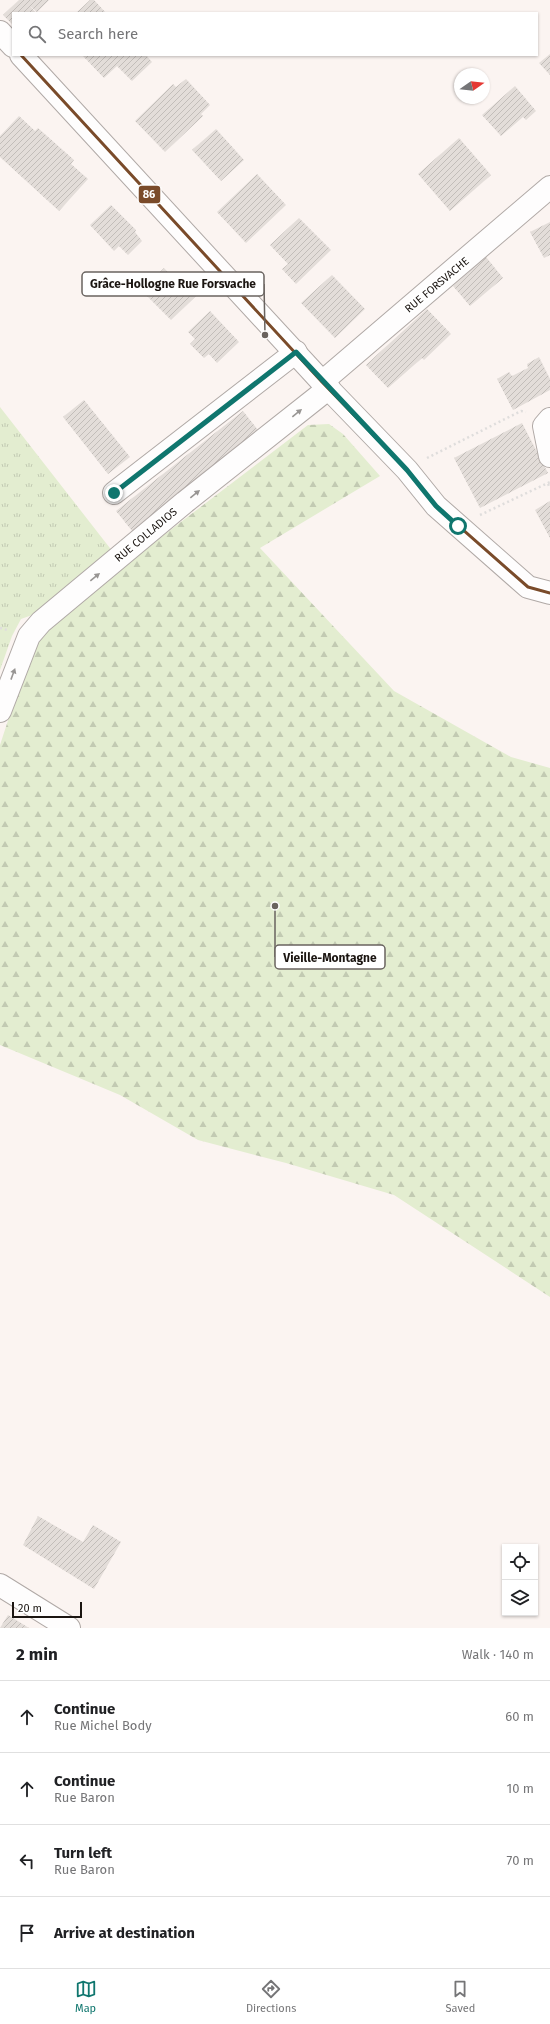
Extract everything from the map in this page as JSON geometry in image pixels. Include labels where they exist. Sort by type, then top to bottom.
[{"type":"street","points":[[0,32],[12,45]]},
{"type":"street","points":[[22,56],[326,385],[407,470],[436,506],[528,587],[550,593]]},
{"type":"street","name":"RUE FORSVACHE","points":[[326,385],[550,187]]},
{"type":"street","points":[[114,493],[296,352]]},
{"type":"street","name":"RUE COLLADIOS","points":[[0,711],[29,636],[41,622],[326,385]]},
{"type":"street","points":[[550,419],[544,426],[550,456]]},
{"type":"street","points":[[0,1585],[69,1628]]},
{"type":"path","points":[[407,470],[422,460],[521,411],[550,419]]},
{"type":"path","points":[[458,526],[549,483],[550,488]]},
{"type":"green space","points":[[0,407],[113,552],[35,614],[21,619],[12,636],[0,670]]},
{"type":"green space","points":[[329,424],[343,434],[380,476],[260,548],[394,691],[511,757],[550,768],[550,1297],[394,1195],[286,1163],[198,1140],[120,1095],[0,1045],[0,745],[30,653],[45,628],[63,612],[308,425]]},
{"type":"building","points":[[19,0],[49,0],[37,12],[30,6],[35,12],[12,12],[12,24],[3,15]]},
{"type":"building","points":[[90,0],[94,0],[105,12],[77,12]]},
{"type":"building","points":[[550,54],[550,75],[539,63]]},
{"type":"building","points":[[83,56],[147,56],[152,62],[132,81],[117,66],[104,78]]},
{"type":"building","points":[[186,79],[210,105],[201,114],[203,116],[165,152],[135,121],[173,84],[176,87]]},
{"type":"building","points":[[515,86],[536,111],[526,120],[523,117],[501,136],[482,115]]},
{"type":"building","points":[[19,116],[35,131],[38,128],[74,160],[71,164],[88,179],[59,211],[0,157],[0,136]]},
{"type":"building","points":[[216,129],[244,160],[221,181],[192,150]]},
{"type":"building","points":[[459,138],[491,175],[450,211],[418,174]]},
{"type":"building","points":[[257,174],[286,205],[246,243],[217,212]]},
{"type":"building","points":[[111,205],[136,230],[135,232],[142,241],[128,255],[119,246],[114,251],[90,225]]},
{"type":"building","points":[[299,218],[331,250],[296,284],[282,269],[288,264],[270,245]]},
{"type":"building","points":[[550,222],[550,255],[544,258],[530,232]]},
{"type":"building","points":[[486,257],[503,278],[470,306],[453,286]]},
{"type":"building","points":[[164,268],[183,288],[186,286],[196,296],[171,320],[141,290]]},
{"type":"building","points":[[332,275],[365,309],[335,338],[301,303]]},
{"type":"building","points":[[427,309],[451,334],[424,360],[422,358],[388,388],[366,365]]},
{"type":"building","points":[[210,311],[239,342],[217,363],[209,354],[204,358],[190,344],[195,339],[188,332]]},
{"type":"building","points":[[539,357],[550,379],[550,390],[513,410],[497,379],[509,372],[512,376],[528,368],[527,364]]},
{"type":"building","points":[[84,400],[130,457],[108,474],[63,417]]},
{"type":"building","points":[[243,411],[258,430],[133,532],[116,511]]},
{"type":"building","points":[[522,423],[548,473],[480,508],[454,458]]},
{"type":"building","points":[[550,501],[550,538],[535,510]]},
{"type":"building","points":[[38,1516],[83,1542],[93,1525],[121,1542],[94,1589],[23,1545]]},
{"type":"building","points":[[8,1615],[29,1628],[0,1628]]},
{"type":"transit line","name":"86","points":[[22,56],[322,382],[407,470],[436,506],[528,587],[550,593]]},
{"type":"place","name":"Grâce-Hollogne Rue Forsvache","points":[[265,335]]},
{"type":"place","name":"Vieille-Montagne","points":[[275,906]]},
{"type":"route","points":[[114,493],[296,352],[322,382],[346,404],[407,470],[436,506],[458,526]]}]
